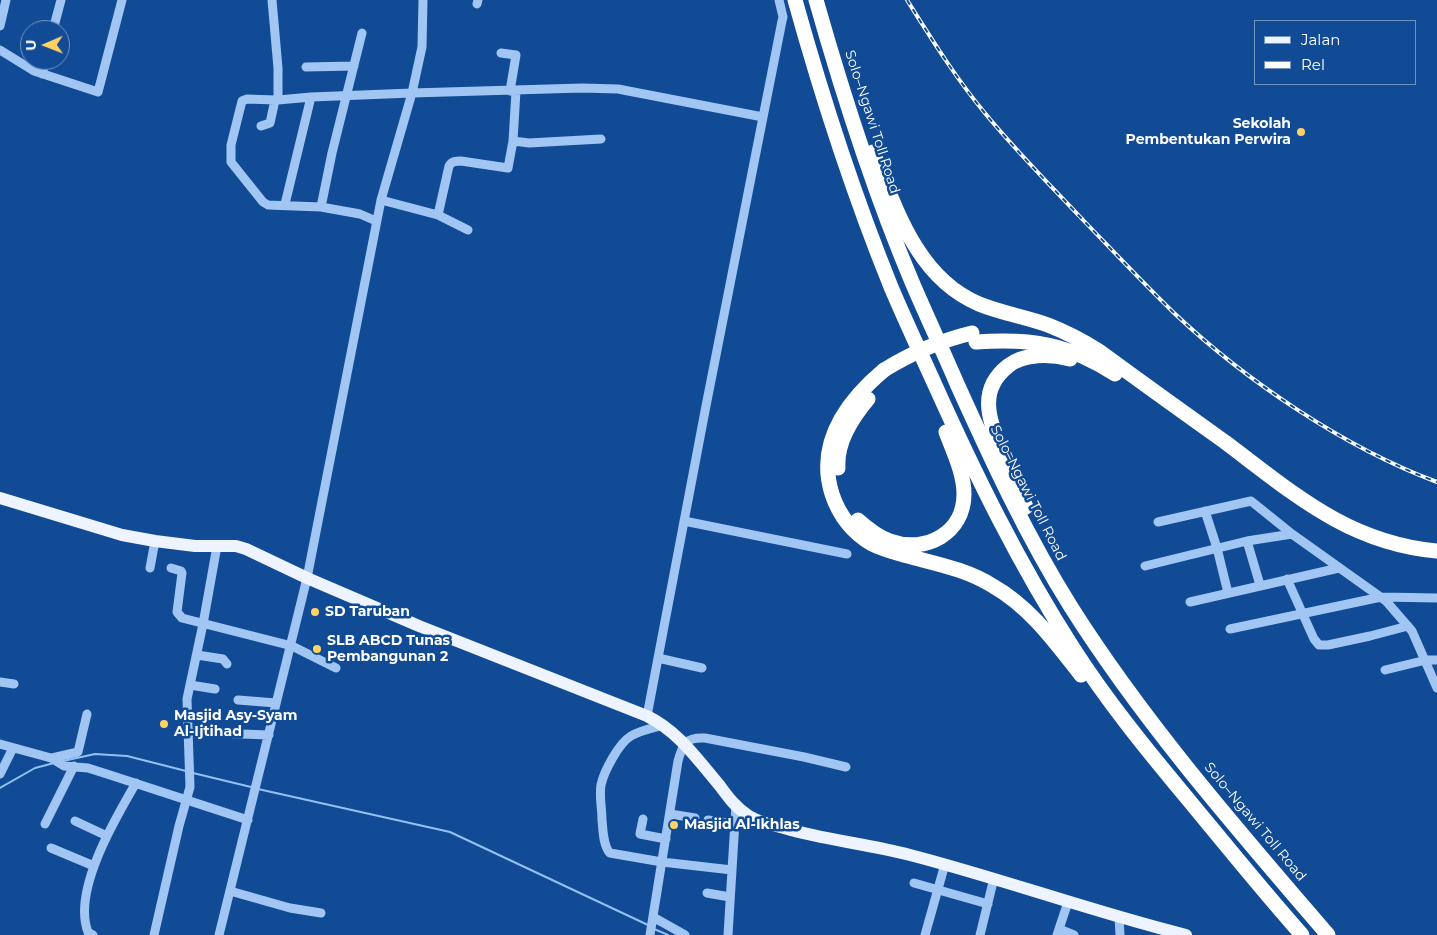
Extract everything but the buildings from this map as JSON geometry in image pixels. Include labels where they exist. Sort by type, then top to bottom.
[{"type":"highway","points":[[795,0],[834,130],[859,204],[963,479],[963,508],[952,529],[944,536],[921,544],[890,541],[872,531],[858,520],[849,508],[840,485],[837,460],[847,428],[887,375]]},
{"type":"highway","name":"Solo–Ngawi Toll Road","points":[[816,0],[854,127],[911,281],[982,439],[1050,572],[1094,643],[1155,726],[1242,835],[1328,935]]},
{"type":"highway","points":[[823,22],[886,183],[914,246],[936,275],[963,296],[980,304],[1048,325],[1073,336],[1099,351],[1125,375],[1221,452],[1327,528],[1363,544],[1390,553],[1437,559]]},
{"type":"highway","points":[[892,288],[963,448],[1035,587],[1112,704],[1257,884],[1302,935]]},
{"type":"highway","points":[[1162,768],[1100,700],[1054,640],[1031,615],[1013,600],[994,586],[973,575],[878,547],[855,531],[845,520],[836,505],[830,488],[827,461],[828,448],[842,416],[870,382],[974,337],[1030,341],[1061,347],[1125,375],[1333,520],[1390,543],[1437,550]]},
{"type":"highway","points":[[1094,643],[1034,526],[994,432],[989,415],[988,400],[991,388],[1000,373],[1012,363],[1023,358],[1051,356],[1066,358],[1125,375]]},
{"type":"main road","points":[[0,498],[122,535],[154,542],[246,549],[307,578],[419,626],[647,716],[664,725],[684,744],[736,805],[756,819],[798,832],[907,854],[945,864],[1068,902],[1186,935]]},
{"type":"street","points":[[0,26],[6,0]]},
{"type":"street","points":[[56,20],[61,0]]},
{"type":"street","points":[[0,50],[34,71],[98,92],[122,0]]},
{"type":"street","points":[[261,126],[268,125],[271,121],[276,100],[278,68],[272,0]]},
{"type":"street","points":[[220,935],[276,703],[292,646],[307,578],[376,221],[412,94],[423,41],[423,0]]},
{"type":"street","points":[[647,716],[783,17],[778,0]]},
{"type":"street","points":[[321,206],[362,33]]},
{"type":"street","points":[[438,215],[450,163],[461,161],[508,168],[513,141],[513,91],[516,55],[501,53]]},
{"type":"street","points":[[306,67],[354,66]]},
{"type":"street","points":[[42,74],[43,70]]},
{"type":"street","points":[[376,221],[360,214],[321,206],[268,205],[263,202],[232,164],[231,144],[240,102],[247,99],[276,100],[311,97],[582,88],[615,89],[763,117]]},
{"type":"street","points":[[285,204],[311,97]]},
{"type":"street","points":[[513,141],[529,143],[601,139]]},
{"type":"street","points":[[381,200],[438,215],[468,230]]},
{"type":"street","points":[[1158,522],[1251,501],[1292,534],[1381,597],[1408,626],[1415,637],[1437,688]]},
{"type":"street","points":[[1205,511],[1218,548],[1228,593]]},
{"type":"street","points":[[684,521],[847,554]]},
{"type":"street","points":[[1145,566],[1248,541],[1292,534]]},
{"type":"street","points":[[1248,541],[1260,585]]},
{"type":"street","points":[[150,568],[154,542]]},
{"type":"street","points":[[154,935],[190,787],[187,699],[204,624],[217,546]]},
{"type":"street","points":[[171,568],[182,573],[177,612],[182,618],[292,646],[336,668]]},
{"type":"street","points":[[1190,602],[1340,568]]},
{"type":"street","points":[[1287,579],[1316,642],[1321,646],[1408,626]]},
{"type":"street","points":[[1230,628],[1381,597],[1437,598]]},
{"type":"street","points":[[196,655],[223,659],[227,664]]},
{"type":"street","points":[[658,658],[702,668]]},
{"type":"street","points":[[1385,670],[1426,660],[1437,660]]},
{"type":"street","points":[[0,682],[14,684]]},
{"type":"street","points":[[190,685],[215,689]]},
{"type":"street","points":[[238,700],[276,703]]},
{"type":"street","points":[[57,761],[78,752],[87,714]]},
{"type":"street","points":[[664,725],[641,731],[626,740],[613,758],[606,773],[601,784],[600,796],[607,850],[610,853],[662,862],[732,870]]},
{"type":"street","points":[[187,732],[269,735]]},
{"type":"street","points":[[685,935],[652,926],[678,761],[684,744],[690,739],[705,738],[846,767]]},
{"type":"street","points":[[0,744],[57,761],[64,766],[88,768],[248,820]]},
{"type":"street","points":[[0,774],[13,748]]},
{"type":"street","points":[[46,824],[74,766]]},
{"type":"street","points":[[93,935],[89,934],[86,927],[85,913],[90,879],[107,836],[136,783]]},
{"type":"street","points":[[728,935],[736,805]]},
{"type":"street","points":[[670,814],[695,818]]},
{"type":"street","points":[[643,819],[640,834],[666,839]]},
{"type":"street","points":[[708,820],[734,824]]},
{"type":"street","points":[[75,821],[107,836]]},
{"type":"street","points":[[52,848],[94,866]]},
{"type":"street","points":[[925,935],[936,890],[945,864]]},
{"type":"street","points":[[980,935],[994,878]]},
{"type":"street","points":[[914,883],[988,904]]},
{"type":"street","points":[[230,891],[290,908],[321,913]]},
{"type":"street","points":[[708,892],[730,897]]},
{"type":"street","points":[[1068,902],[1058,932],[1074,935]]},
{"type":"street","points":[[1119,917],[1120,935]]},
{"type":"waterway","points":[[63,761],[95,754],[127,756],[186,771]]},
{"type":"waterway","points":[[0,788],[35,768],[54,763]]},
{"type":"waterway","points":[[193,773],[251,787]]},
{"type":"waterway","points":[[258,789],[450,832],[648,925]]},
{"type":"waterway","points":[[654,929],[668,935]]},
{"type":"railway","points":[[907,0],[953,71],[996,126],[1084,221],[1174,313],[1232,363],[1298,410],[1367,451],[1437,482]]},
{"type":"place","name":"Sekolah Pembentukan Perwira","points":[[1301,132]]},
{"type":"place","name":"SD Taruban","points":[[315,612]]},
{"type":"place","name":"SLB ABCD Tunas Pembangunan 2","points":[[317,649]]},
{"type":"place","name":"Masjid Asy-Syam Al-Ijtihad","points":[[164,724]]},
{"type":"place","name":"Masjid Al-Ikhlas","points":[[674,825]]}]
